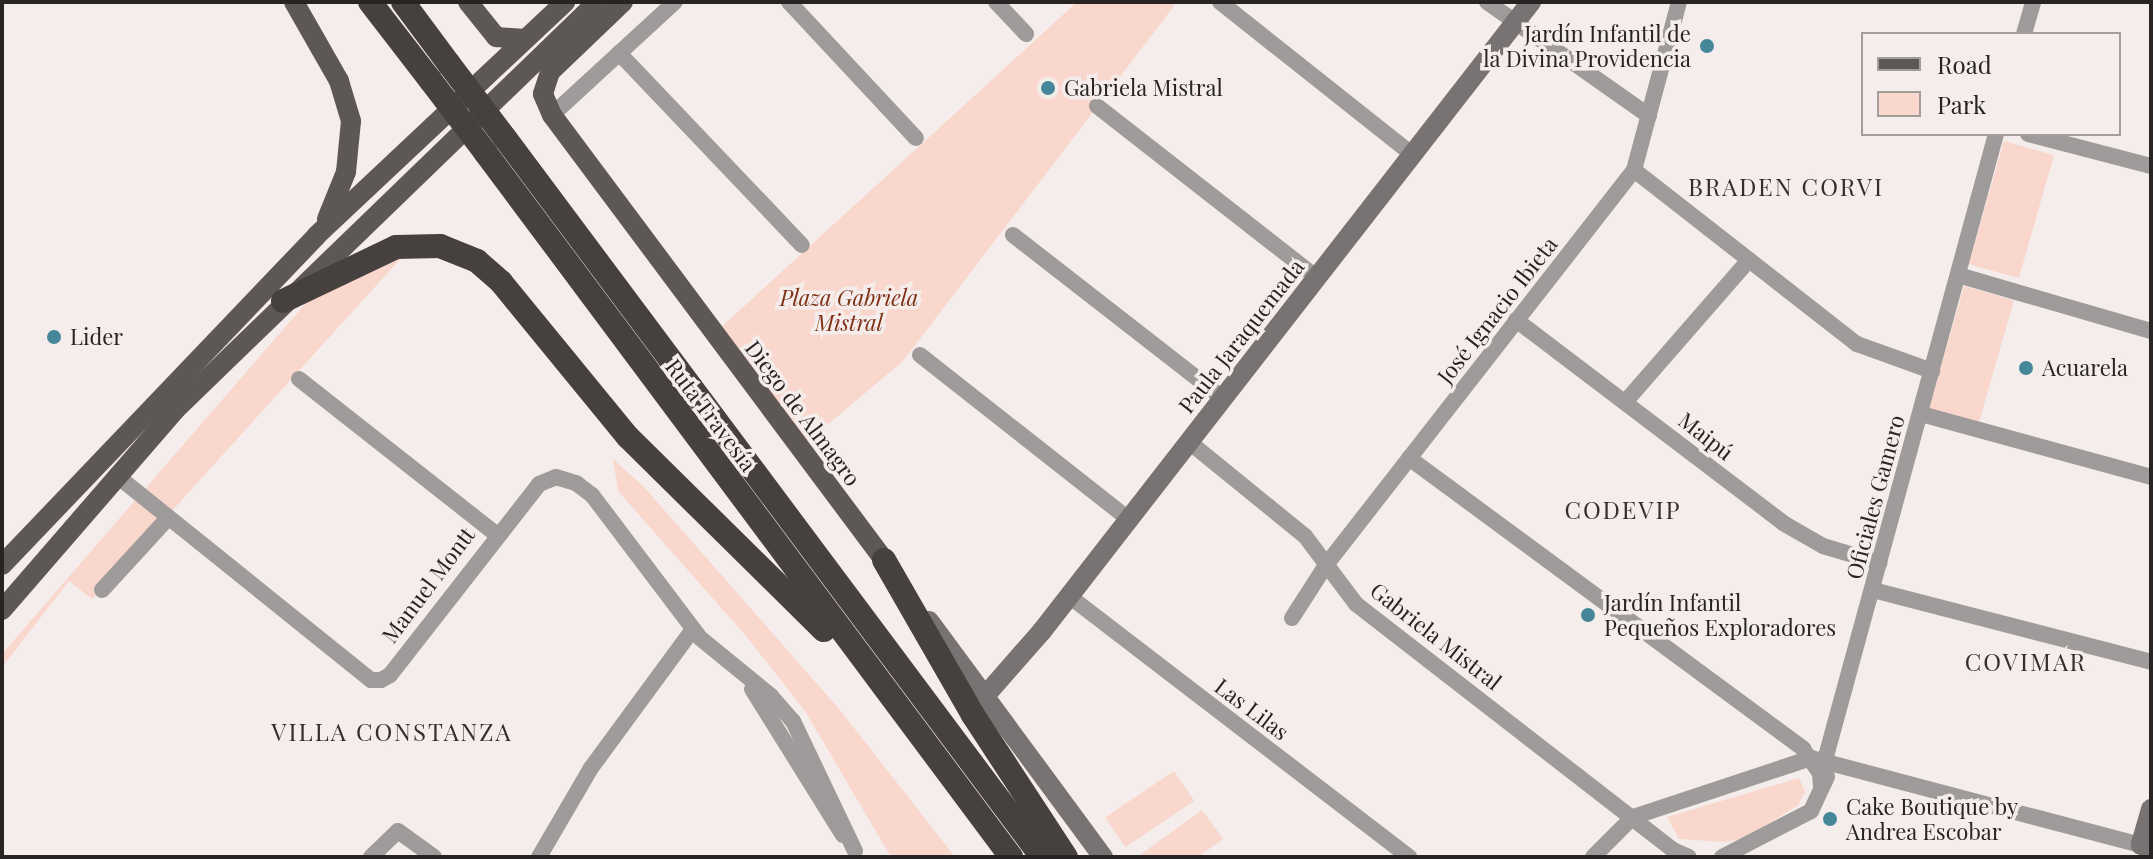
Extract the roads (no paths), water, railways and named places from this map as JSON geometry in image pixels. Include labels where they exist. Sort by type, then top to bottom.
[{"type":"highway","name":"Ruta Travesía","points":[[370,2],[1011,857]]},
{"type":"highway","name":"Ruta Travesía","points":[[403,2],[1042,857]]},
{"type":"highway","points":[[283,301],[396,247],[440,246],[477,261],[501,282],[628,437],[873,675]]},
{"type":"highway","points":[[884,560],[973,715],[1066,857]]},
{"type":"main road","points":[[294,2],[339,81],[351,121],[346,172],[316,236]]},
{"type":"main road","points":[[468,2],[496,37],[525,39]]},
{"type":"main road","points":[[2,565],[316,236],[565,2]]},
{"type":"main road","points":[[2,610],[116,475],[283,301],[597,2]]},
{"type":"main road","points":[[552,115],[543,94],[550,72],[623,2]]},
{"type":"main road","name":"Diego de Almagro","points":[[552,115],[884,560]]},
{"type":"street","points":[[552,115],[675,2]]},
{"type":"street","points":[[789,2],[916,138]]},
{"type":"street","points":[[996,2],[1026,34]]},
{"type":"street","points":[[1220,2],[1412,154]]},
{"type":"street","points":[[1487,2],[1649,116]]},
{"type":"street","name":"Paula Jaraquemada","points":[[985,696],[1069,596],[1127,518],[1224,399],[1531,2]]},
{"type":"street","name":"José Ignacio Ibieta","points":[[1292,618],[1326,565],[1634,170],[1679,2]]},
{"type":"street","points":[[2025,32],[2033,2]]},
{"type":"street","points":[[619,53],[802,245]]},
{"type":"street","points":[[1097,106],[1317,278]]},
{"type":"street","name":"Oficiales Gamero","points":[[1722,857],[1811,811],[1818,767],[1873,590],[1995,136]]},
{"type":"street","points":[[2036,136],[2151,166]]},
{"type":"street","points":[[1634,170],[1857,344],[1932,371]]},
{"type":"street","points":[[1013,235],[1224,399]]},
{"type":"street","points":[[1626,401],[1749,260]]},
{"type":"street","points":[[1958,275],[2151,331]]},
{"type":"street","name":"Maipú","points":[[1516,320],[1783,523],[1823,546],[1880,563]]},
{"type":"street","points":[[920,355],[1127,518]]},
{"type":"street","points":[[299,379],[497,535]]},
{"type":"street","points":[[1921,414],[2151,477]]},
{"type":"street","name":"Gabriela Mistral","points":[[1188,441],[1298,529],[1356,604],[1679,855]]},
{"type":"street","points":[[1409,458],[1818,767],[2146,846],[2151,809]]},
{"type":"street","name":"Manuel Montt","points":[[116,475],[371,680],[390,675],[497,535],[544,480],[556,477],[576,483],[592,495],[693,629],[741,675],[771,696],[793,721],[858,854]]},
{"type":"street","points":[[102,590],[167,519]]},
{"type":"street","name":"Diego de Almagro","points":[[884,560],[1103,857]]},
{"type":"street","points":[[1873,590],[2151,662]]},
{"type":"street","name":"Las Lilas","points":[[1069,596],[1409,857]]},
{"type":"street","points":[[539,857],[591,768],[693,629]]},
{"type":"street","points":[[1593,857],[1633,817],[1818,767]]},
{"type":"street","points":[[371,857],[398,831],[434,857]]},
{"type":"place","name":"Jardín Infantil de la Divina Providencia","points":[[1707,46]]},
{"type":"place","name":"Gabriela Mistral","points":[[1048,88]]},
{"type":"place","name":"Lider","points":[[54,337]]},
{"type":"place","name":"Acuarela","points":[[2026,368]]},
{"type":"place","name":"Jardín Infantil Pequeños Exploradores","points":[[1588,615]]},
{"type":"place","name":"Cake Boutique by Andrea Escobar","points":[[1830,819]]},
{"type":"district","name":"BRADEN CORVI","points":[[1786,187]]},
{"type":"district","name":"CODEVIP","points":[[1623,510]]},
{"type":"district","name":"COVIMAR","points":[[2026,662]]},
{"type":"district","name":"VILLA CONSTANZA","points":[[392,732]]},
{"type":"park label","name":"Plaza Gabriela Mistral","points":[[849,310]]}]
